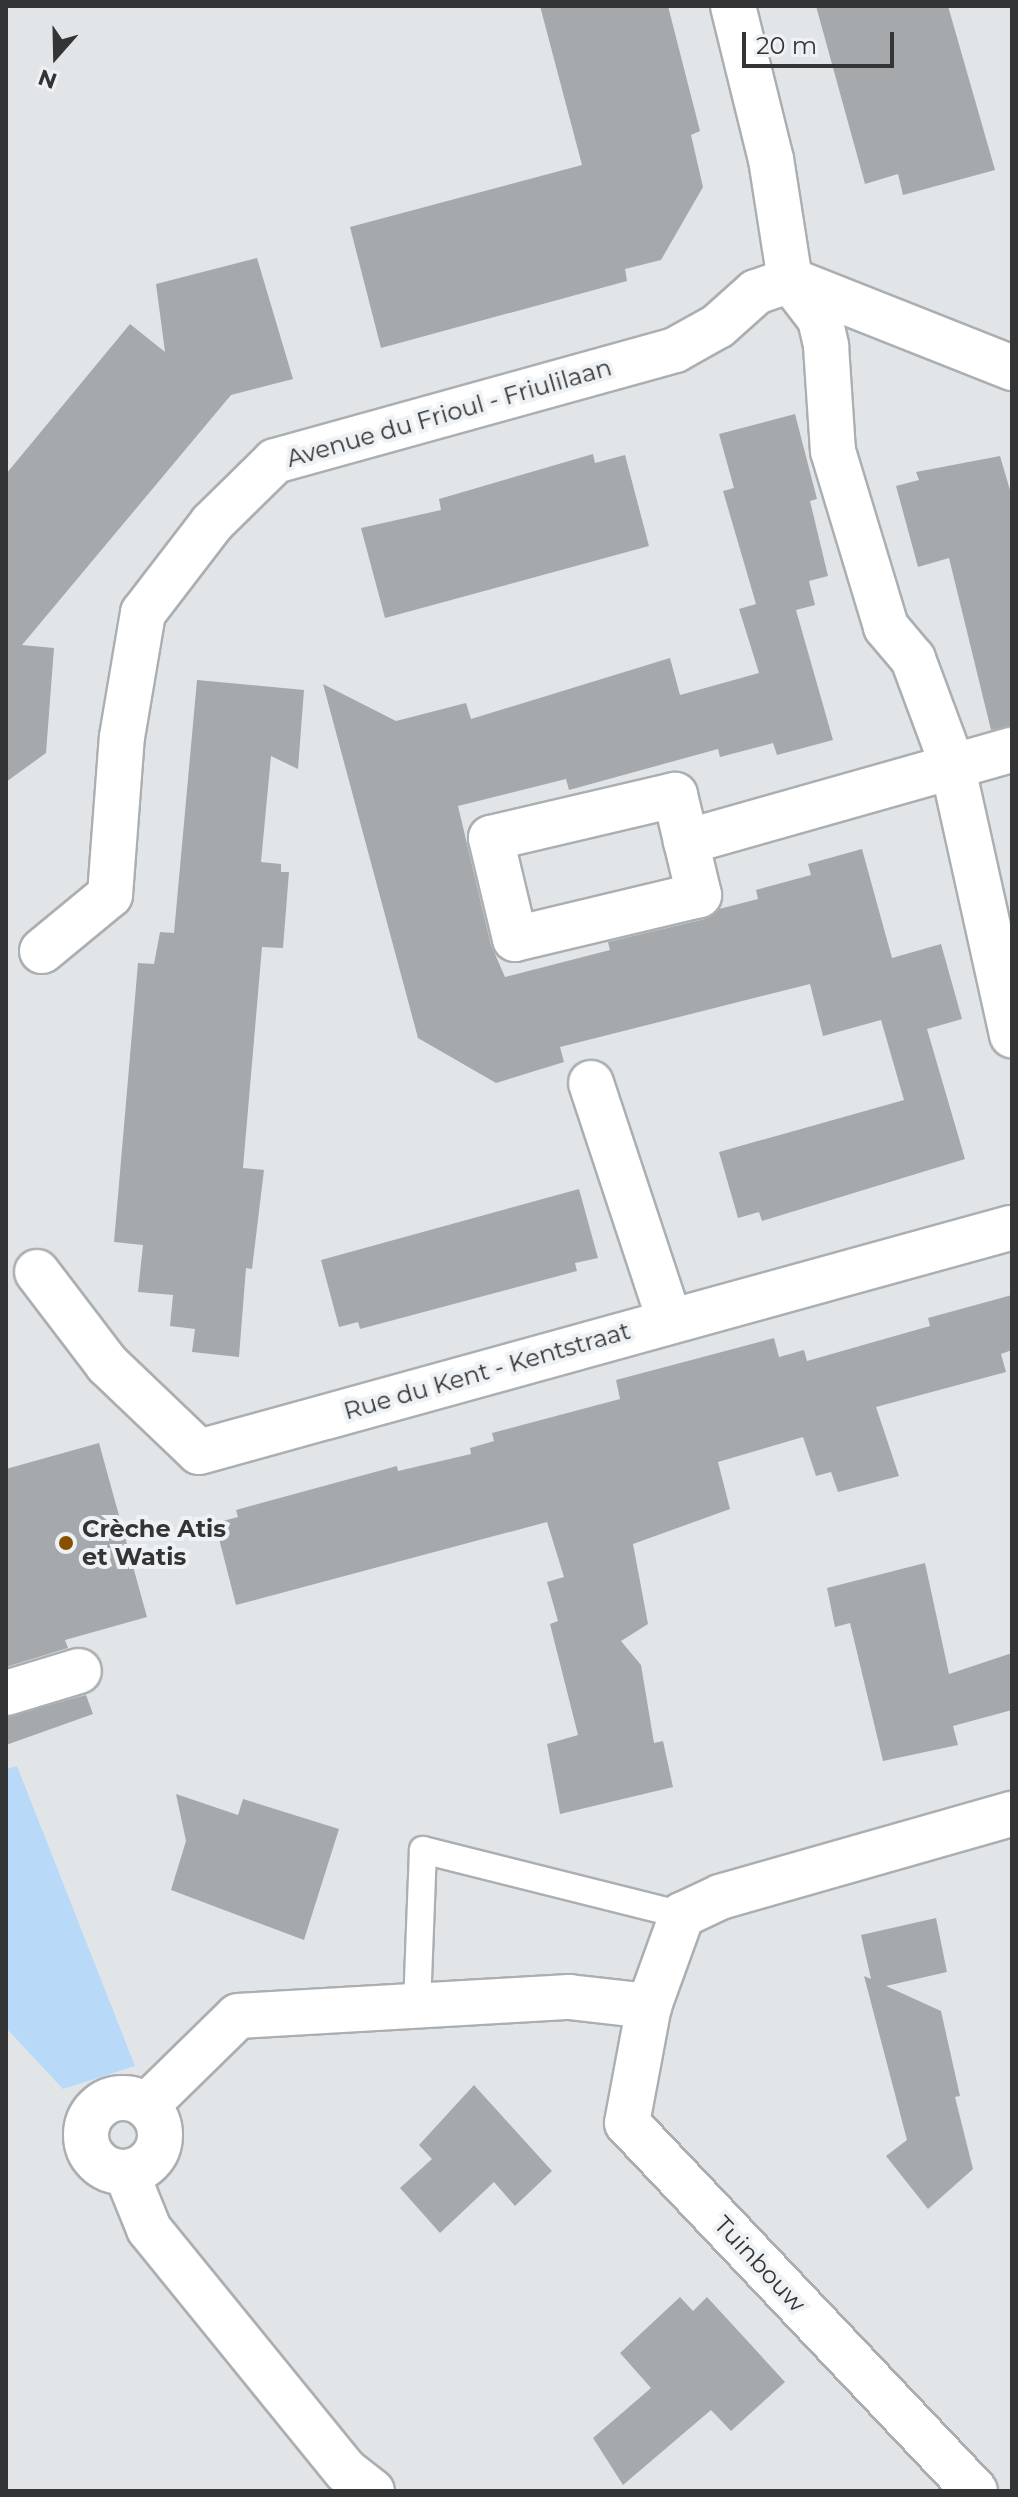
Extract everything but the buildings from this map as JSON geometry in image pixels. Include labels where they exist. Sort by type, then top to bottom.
[{"type":"street","points":[[733,6],[771,159],[790,280],[820,319],[833,451],[886,627],[913,659],[952,764],[1012,1035]]},
{"type":"street","points":[[790,280],[1012,368]]},
{"type":"street","name":"Avenue du Frioul - Friulilaan","points":[[42,951],[110,895],[122,737],[143,613],[212,523],[275,461],[675,350],[718,326],[756,292],[790,280]]},
{"type":"street","points":[[686,842],[952,764],[1012,750]]},
{"type":"street","points":[[675,795],[686,842],[699,895],[515,939],[491,838],[675,795]]},
{"type":"street","points":[[591,1083],[669,1319]]},
{"type":"street","name":"Rue du Kent - Kentstraat","points":[[37,1272],[107,1364],[199,1452],[1011,1219]]},
{"type":"street","points":[[6,1693],[79,1671]]},
{"type":"street","points":[[682,1915],[720,1897],[1012,1814]]},
{"type":"street","name":"Tuinbouw","points":[[682,1915],[649,2006],[627,2123],[975,2491]]},
{"type":"street","points":[[147,2105],[238,2016],[569,1997],[649,2006]]},
{"type":"street","points":[[131,2097],[147,2105],[157,2120],[158,2146],[144,2167],[126,2172],[107,2169],[93,2156],[86,2139],[89,2120],[114,2098],[131,2097]]},
{"type":"street","points":[[126,2172],[149,2229],[346,2471],[372,2491]]},
{"type":"lane","points":[[417,2006],[423,1850],[682,1915]]},
{"type":"shaded area","points":[[17,1766],[135,2066],[63,2089],[6,2028],[6,1769]]},
{"type":"place","name":"Crèche Atis et Watis","points":[[66,1543]]}]
